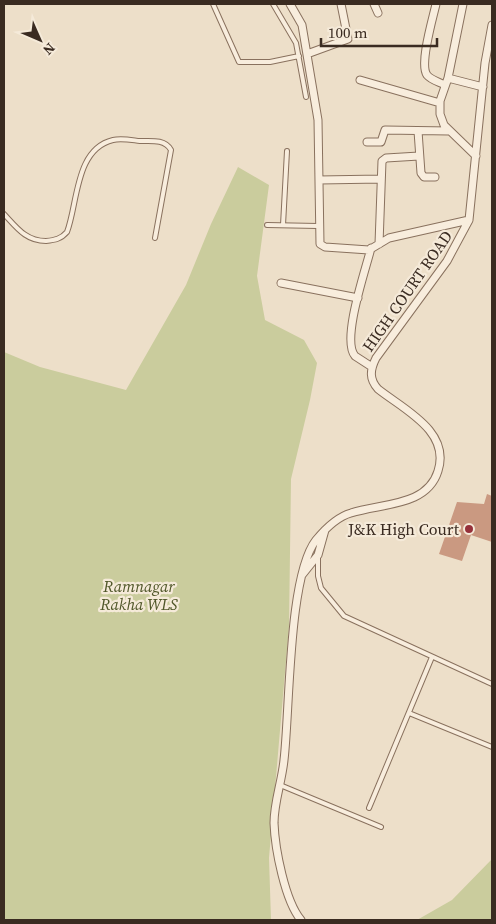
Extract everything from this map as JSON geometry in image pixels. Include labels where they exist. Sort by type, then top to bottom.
[{"type":"street","points":[[290,4],[302,25],[318,120],[318,241],[322,246],[364,250],[394,237],[469,220]]},
{"type":"street","points":[[307,54],[348,39],[341,4]]},
{"type":"street","points":[[374,4],[378,13]]},
{"type":"street","points":[[436,4],[425,58],[425,71],[430,78],[483,88]]},
{"type":"street","points":[[463,4],[440,104],[441,120],[476,156]]},
{"type":"street","name":"HIGH COURT ROAD","points":[[325,530],[351,513],[418,496],[430,489],[439,469],[438,446],[431,432],[422,420],[372,383],[372,366],[447,262],[469,220],[483,88],[492,25]]},
{"type":"street","points":[[360,80],[440,104]]},
{"type":"street","points":[[367,142],[381,142],[385,130],[450,131]]},
{"type":"street","points":[[418,131],[422,175],[424,177],[435,176]]},
{"type":"street","points":[[379,244],[381,164],[384,159],[419,156]]},
{"type":"street","points":[[319,180],[381,179]]},
{"type":"street","points":[[371,248],[351,330],[351,348],[354,356],[372,366]]},
{"type":"street","points":[[282,284],[358,298]]},
{"type":"street","points":[[302,575],[318,555],[325,530]]},
{"type":"street","points":[[302,920],[288,897],[277,842],[275,814],[288,718],[294,627],[302,575],[306,556],[325,530]]},
{"type":"lane","points":[[213,4],[240,62],[270,62],[299,56]]},
{"type":"lane","points":[[273,4],[294,38],[306,97]]},
{"type":"lane","points":[[4,214],[30,239],[36,241],[60,239],[67,232],[84,166],[94,151],[106,142],[118,139],[161,142],[168,145],[171,150],[155,238]]},
{"type":"lane","points":[[283,225],[287,151]]},
{"type":"lane","points":[[267,225],[318,226]]},
{"type":"lane","points":[[318,555],[318,576],[321,588],[344,616],[492,684]]},
{"type":"lane","points":[[369,808],[432,657]]},
{"type":"lane","points":[[409,713],[492,747]]},
{"type":"lane","points":[[280,785],[381,827]]},
{"type":"green space","name":"Ramnagar Rakha WLS","points":[[238,167],[269,185],[257,276],[265,320],[304,340],[317,363],[291,479],[289,626],[269,858],[271,920],[4,920],[4,352],[40,367],[126,390],[186,285],[211,224]]},
{"type":"green space","points":[[492,859],[492,920],[417,920],[452,900]]},
{"type":"building","name":"J&K High Court","points":[[487,494],[492,496],[492,542],[471,535],[462,561],[439,554],[457,502],[484,504]]},
{"type":"place","name":"J&K High Court","points":[[469,529]]}]
